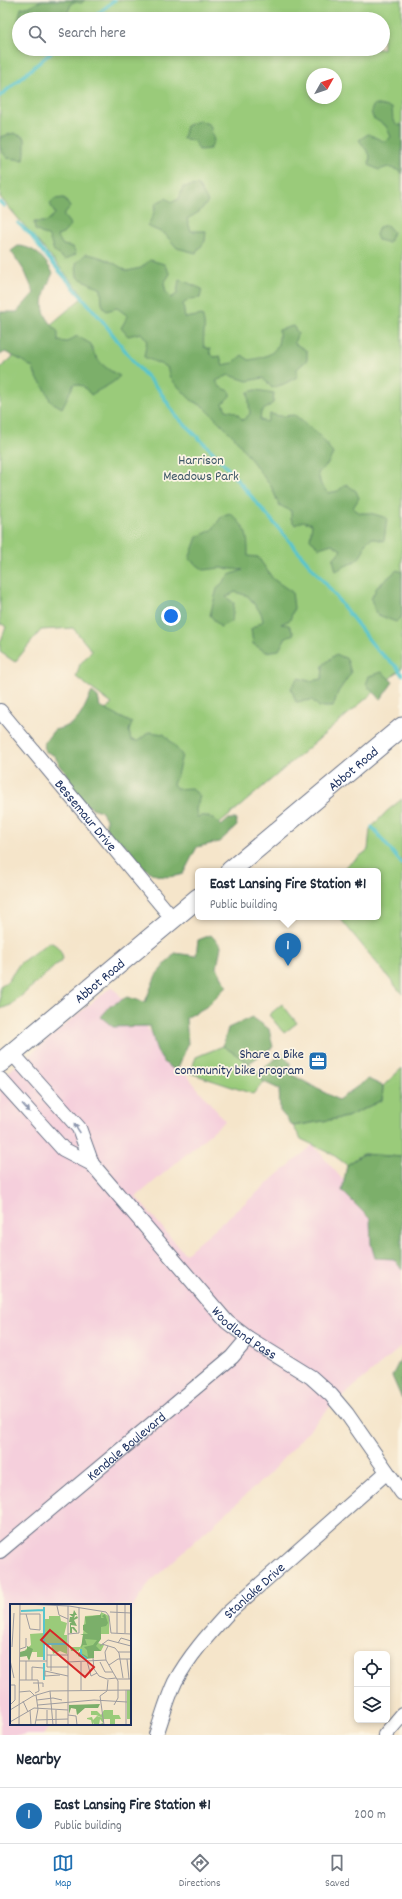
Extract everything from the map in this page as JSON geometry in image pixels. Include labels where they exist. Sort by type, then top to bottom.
[{"type":"main road","name":"Abbot Road","points":[[234,868],[402,727]]},
{"type":"main road","name":"Abbot Road","points":[[6,1058],[195,901]]},
{"type":"street","name":"Bessemaur Drive","points":[[0,711],[173,919]]},
{"type":"street","name":"Woodland Pass","points":[[6,1058],[79,1128],[92,1164],[227,1322],[248,1338],[311,1377],[331,1394],[347,1414],[402,1493]]},
{"type":"street","name":"Woodland Pass","points":[[0,1079],[63,1149],[92,1164]]},
{"type":"street","name":"Kendale Boulevard","points":[[0,1551],[232,1357],[248,1338]]},
{"type":"street","name":"Stanlake Drive","points":[[156,1735],[175,1684],[190,1658],[206,1636],[228,1613],[387,1472]]},
{"type":"street","points":[[385,1735],[402,1715]]},
{"type":"shaded area","points":[[112,986],[225,1121],[136,1197],[185,1254],[313,1145],[402,1249],[402,1346],[330,1407],[269,1474],[150,1582],[131,1610],[131,1604],[10,1604],[10,1725],[50,1725],[43,1735],[0,1735],[0,1079]]},
{"type":"green space","name":"Harrison Meadows Park","points":[[0,0],[402,0],[402,668],[163,872],[59,750],[112,704],[76,677],[80,664],[92,651],[73,628],[41,630],[15,662],[0,652],[0,643],[6,627],[2,624],[0,625],[0,368],[84,296],[0,197]]},
{"type":"green space","points":[[42,0],[85,0],[82,3],[72,2],[68,12],[20,12],[21,8],[31,6]]},
{"type":"green space","points":[[374,104],[392,108],[393,120],[397,125],[402,125],[402,174],[400,171],[388,167],[379,170],[369,165],[370,155],[359,140],[368,134],[385,142],[391,137],[386,126],[373,118],[371,111]]},
{"type":"green space","points":[[199,120],[210,125],[214,141],[210,149],[199,150],[194,141],[183,138],[186,126]]},
{"type":"green space","points":[[14,133],[25,138],[24,160],[7,158],[0,148],[0,137]]},
{"type":"green space","points":[[198,185],[208,202],[199,212],[187,219],[191,231],[206,231],[205,241],[196,253],[177,248],[165,234],[147,226],[153,216],[156,203],[166,198],[172,202],[179,199],[183,187]]},
{"type":"green space","points":[[64,198],[70,207],[63,215],[71,225],[63,234],[57,236],[63,245],[73,247],[76,254],[65,260],[54,251],[49,237],[35,230],[34,222],[46,222],[55,214],[50,204],[54,199]]},
{"type":"green space","points":[[387,225],[393,232],[389,243],[378,240],[376,235],[379,227]]},
{"type":"green space","points":[[18,246],[34,251],[38,254],[53,273],[46,288],[43,305],[47,318],[58,332],[58,341],[67,342],[77,336],[91,344],[92,349],[101,363],[110,371],[120,376],[110,384],[91,395],[83,386],[74,384],[62,408],[50,401],[33,368],[5,352],[0,355],[0,312],[17,312],[34,293],[25,272],[11,251]]},
{"type":"green space","points":[[86,254],[103,258],[127,271],[141,268],[150,260],[164,264],[170,274],[164,283],[166,292],[171,298],[177,294],[179,279],[202,289],[200,298],[190,299],[183,304],[185,318],[202,315],[204,324],[204,347],[210,349],[210,353],[214,357],[220,356],[223,365],[233,363],[242,355],[249,360],[268,355],[276,348],[278,344],[279,330],[293,326],[298,333],[294,343],[307,351],[307,360],[297,369],[297,377],[272,388],[263,378],[247,381],[229,375],[216,381],[220,387],[230,391],[230,396],[223,403],[226,410],[235,412],[243,420],[250,414],[248,392],[256,390],[274,393],[273,403],[261,412],[260,420],[267,422],[270,414],[280,416],[295,415],[320,436],[333,454],[327,465],[318,473],[321,485],[328,493],[338,491],[346,484],[356,491],[359,498],[353,508],[360,513],[370,513],[387,518],[384,541],[372,538],[365,543],[362,554],[359,558],[336,571],[333,559],[341,550],[332,544],[319,548],[310,539],[312,524],[303,521],[295,525],[291,519],[291,511],[279,505],[272,488],[235,438],[204,407],[191,400],[170,378],[167,367],[144,357],[147,340],[141,333],[128,336],[121,328],[128,316],[117,308],[106,311],[102,304],[101,289],[77,277],[76,263]]},
{"type":"green space","points":[[231,514],[246,532],[248,556],[258,557],[273,579],[292,592],[294,608],[290,620],[281,624],[289,625],[294,634],[286,637],[279,650],[266,652],[253,644],[251,629],[263,621],[261,613],[248,596],[235,592],[226,597],[234,603],[232,621],[220,627],[210,615],[217,589],[229,575],[243,570],[220,568],[204,570],[189,559],[197,537],[212,530],[222,516]]},
{"type":"green space","points":[[397,570],[402,572],[402,616],[396,622],[376,614],[371,599],[377,587]]},
{"type":"green space","points":[[336,654],[347,659],[351,673],[338,692],[333,707],[319,707],[312,700],[296,702],[291,688],[298,678],[309,681],[322,679],[323,665]]},
{"type":"green space","points":[[382,672],[393,682],[381,699],[366,685],[369,676]]},
{"type":"green space","points":[[92,692],[98,697],[100,707],[132,723],[129,731],[131,740],[138,741],[149,732],[164,734],[182,755],[173,784],[177,789],[191,788],[200,796],[196,809],[197,817],[210,817],[221,826],[229,819],[236,819],[237,826],[219,842],[197,847],[183,874],[163,877],[155,875],[142,866],[125,844],[116,843],[106,829],[106,819],[101,811],[92,808],[75,794],[70,786],[68,775],[55,756],[45,751],[44,743],[54,730],[70,725],[79,717]]},
{"type":"green space","points":[[402,799],[402,994],[341,920],[381,920],[381,868],[344,868],[368,850],[370,829],[387,811]]},
{"type":"green space","points":[[211,935],[221,946],[217,968],[227,986],[206,1007],[186,1018],[188,1044],[177,1070],[170,1067],[161,1058],[155,1046],[150,1026],[113,1027],[101,1017],[110,1006],[127,997],[145,1002],[156,975],[175,953],[196,956],[198,940]]},
{"type":"green space","points":[[49,942],[59,948],[63,959],[11,1005],[0,1009],[0,986],[8,981],[20,963]]},
{"type":"green space","points":[[282,1004],[297,1023],[284,1033],[269,1015]]},
{"type":"green space","points":[[252,1017],[269,1029],[273,1047],[249,1063],[223,1046],[228,1028]]},
{"type":"green space","points":[[223,1046],[249,1063],[264,1082],[253,1094],[190,1073],[196,1057]]},
{"type":"green space","points":[[282,1054],[290,1063],[289,1073],[338,1100],[368,1079],[383,1086],[382,1100],[347,1117],[293,1126],[280,1111],[279,1089],[264,1082],[257,1073]]},
{"type":"green space","points":[[402,1068],[402,1157],[363,1154],[347,1165],[332,1154],[301,1139],[293,1126],[347,1117],[382,1100],[383,1086]]},
{"type":"green space","points":[[363,1154],[402,1157],[402,1270],[394,1259],[375,1258],[371,1244],[370,1219],[342,1191],[347,1165]]},
{"type":"green space","points":[[402,1356],[402,1399],[392,1376]]},
{"type":"waterway","points":[[100,12],[115,0]]},
{"type":"waterway","points":[[0,96],[47,56]]},
{"type":"waterway","points":[[0,202],[4,206]]},
{"type":"waterway","points":[[18,223],[30,234],[43,252],[101,319],[137,366],[159,390],[176,416],[216,455],[326,584],[377,650],[397,667],[402,675]]},
{"type":"waterway","points":[[372,827],[402,864]]},
{"type":"place","name":"East Lansing Fire Station #1","points":[[288,966]]},
{"type":"place","name":"Share a Bike community bike program","points":[[318,1061]]}]
